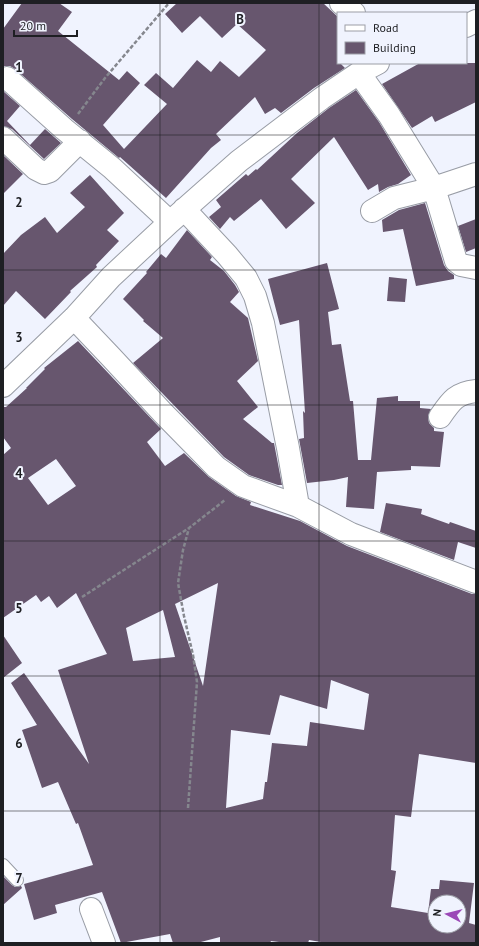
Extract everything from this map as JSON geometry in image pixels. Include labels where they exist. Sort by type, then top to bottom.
[{"type":"street","points":[[341,3],[353,12]]},
{"type":"street","points":[[3,386],[74,318],[111,277],[177,215],[239,161],[322,98],[369,68],[389,115],[434,188],[456,261],[462,265],[476,268]]},
{"type":"street","points":[[7,78],[112,168],[177,215],[227,255],[246,278],[255,296],[263,323],[298,506]]},
{"type":"street","points":[[3,138],[36,170],[44,172],[50,171],[72,135]]},
{"type":"street","points":[[372,211],[394,198],[434,188],[476,174]]},
{"type":"street","points":[[74,318],[216,467],[243,486],[298,506],[351,534],[476,582]]},
{"type":"street","points":[[440,417],[452,399],[465,392],[476,391]]},
{"type":"street","points":[[91,909],[104,943]]},
{"type":"lane","points":[[3,865],[16,880]]},
{"type":"path","points":[[72,135],[77,116],[105,78],[169,3]]},
{"type":"path","points":[[82,598],[189,528],[243,486]]},
{"type":"path","points":[[188,808],[197,682],[193,655],[178,584],[189,528]]},
{"type":"building","points":[[22,3],[59,3],[72,12],[58,31],[119,80],[127,71],[140,83],[103,125],[124,149],[167,104],[144,85],[156,73],[173,88],[197,60],[211,72],[220,61],[239,77],[266,50],[237,24],[222,38],[200,16],[182,33],[165,14],[177,3],[323,3],[337,16],[337,64],[341,64],[345,68],[314,88],[281,113],[275,108],[265,114],[255,97],[216,134],[221,140],[211,148],[166,198],[120,157],[119,158],[72,119],[15,69],[10,66],[3,66],[3,29]]},
{"type":"building","points":[[476,63],[476,102],[435,122],[432,116],[412,128],[382,84],[418,64]]},
{"type":"building","points":[[356,90],[379,122],[411,175],[398,184],[379,192],[378,184],[368,190],[334,137],[291,179],[315,203],[286,229],[261,199],[234,221],[230,217],[220,229],[209,217],[221,207],[216,200],[246,174],[248,176],[256,169],[257,170],[297,133],[329,108]]},
{"type":"building","points":[[3,91],[20,106],[7,121],[30,145],[45,129],[61,143],[44,159],[12,129],[3,126]]},
{"type":"building","points":[[3,155],[23,174],[3,194]]},
{"type":"building","points":[[90,175],[124,213],[107,230],[119,241],[96,265],[97,267],[70,291],[71,292],[45,319],[16,291],[3,306],[3,254],[21,235],[45,217],[57,233],[85,207],[70,193]]},
{"type":"building","points":[[425,203],[444,265],[448,271],[454,275],[454,279],[416,286],[403,229],[383,232],[382,220],[399,210]]},
{"type":"building","points":[[476,219],[476,248],[466,252],[458,226]]},
{"type":"building","points":[[187,230],[212,257],[210,260],[224,271],[239,292],[230,302],[248,318],[258,361],[237,381],[258,407],[243,419],[272,443],[274,443],[282,485],[249,475],[224,457],[133,363],[163,338],[143,321],[144,320],[123,299],[147,273],[146,272],[161,254],[166,258]]},
{"type":"building","points":[[327,263],[339,309],[328,312],[332,345],[341,344],[350,401],[353,401],[358,460],[371,460],[377,398],[398,396],[398,401],[420,401],[420,408],[431,409],[428,416],[429,423],[434,428],[434,431],[444,432],[440,467],[411,466],[411,470],[377,472],[374,509],[346,507],[348,477],[307,483],[299,439],[304,438],[303,411],[305,413],[299,320],[280,325],[268,279]]},
{"type":"building","points":[[389,277],[407,279],[405,302],[387,301]]},
{"type":"building","points":[[78,341],[161,429],[147,442],[165,466],[184,453],[209,477],[236,496],[251,502],[250,505],[300,521],[347,546],[472,594],[476,594],[476,763],[419,754],[411,817],[395,815],[391,870],[396,871],[391,907],[427,913],[427,934],[467,934],[467,894],[430,894],[431,889],[439,889],[440,880],[474,883],[469,923],[476,925],[476,943],[327,943],[309,940],[308,943],[271,941],[270,943],[220,943],[220,937],[197,943],[173,943],[170,934],[121,943],[102,892],[55,905],[57,913],[34,920],[24,884],[93,865],[78,823],[76,824],[58,782],[42,788],[22,730],[37,725],[11,683],[24,673],[89,764],[58,670],[107,654],[76,593],[57,608],[49,596],[41,602],[36,595],[3,618],[3,455],[11,448],[3,437],[3,407],[6,407],[27,388],[45,369],[44,368]],"holes":[[[56,459],[76,486],[48,505],[28,478]],[[218,583],[203,686],[175,604]],[[163,610],[175,657],[133,661],[126,628]],[[331,680],[369,694],[364,730],[310,722],[307,746],[272,743],[267,782],[265,782],[263,799],[226,808],[231,730],[270,735],[280,695],[327,709]]]},
{"type":"building","points":[[386,503],[422,509],[421,514],[449,524],[450,522],[476,531],[476,548],[458,542],[454,560],[380,532]]},
{"type":"building","points":[[3,635],[22,663],[3,678]]},
{"type":"building","points":[[3,876],[15,887],[21,886],[22,888],[3,905]]}]
